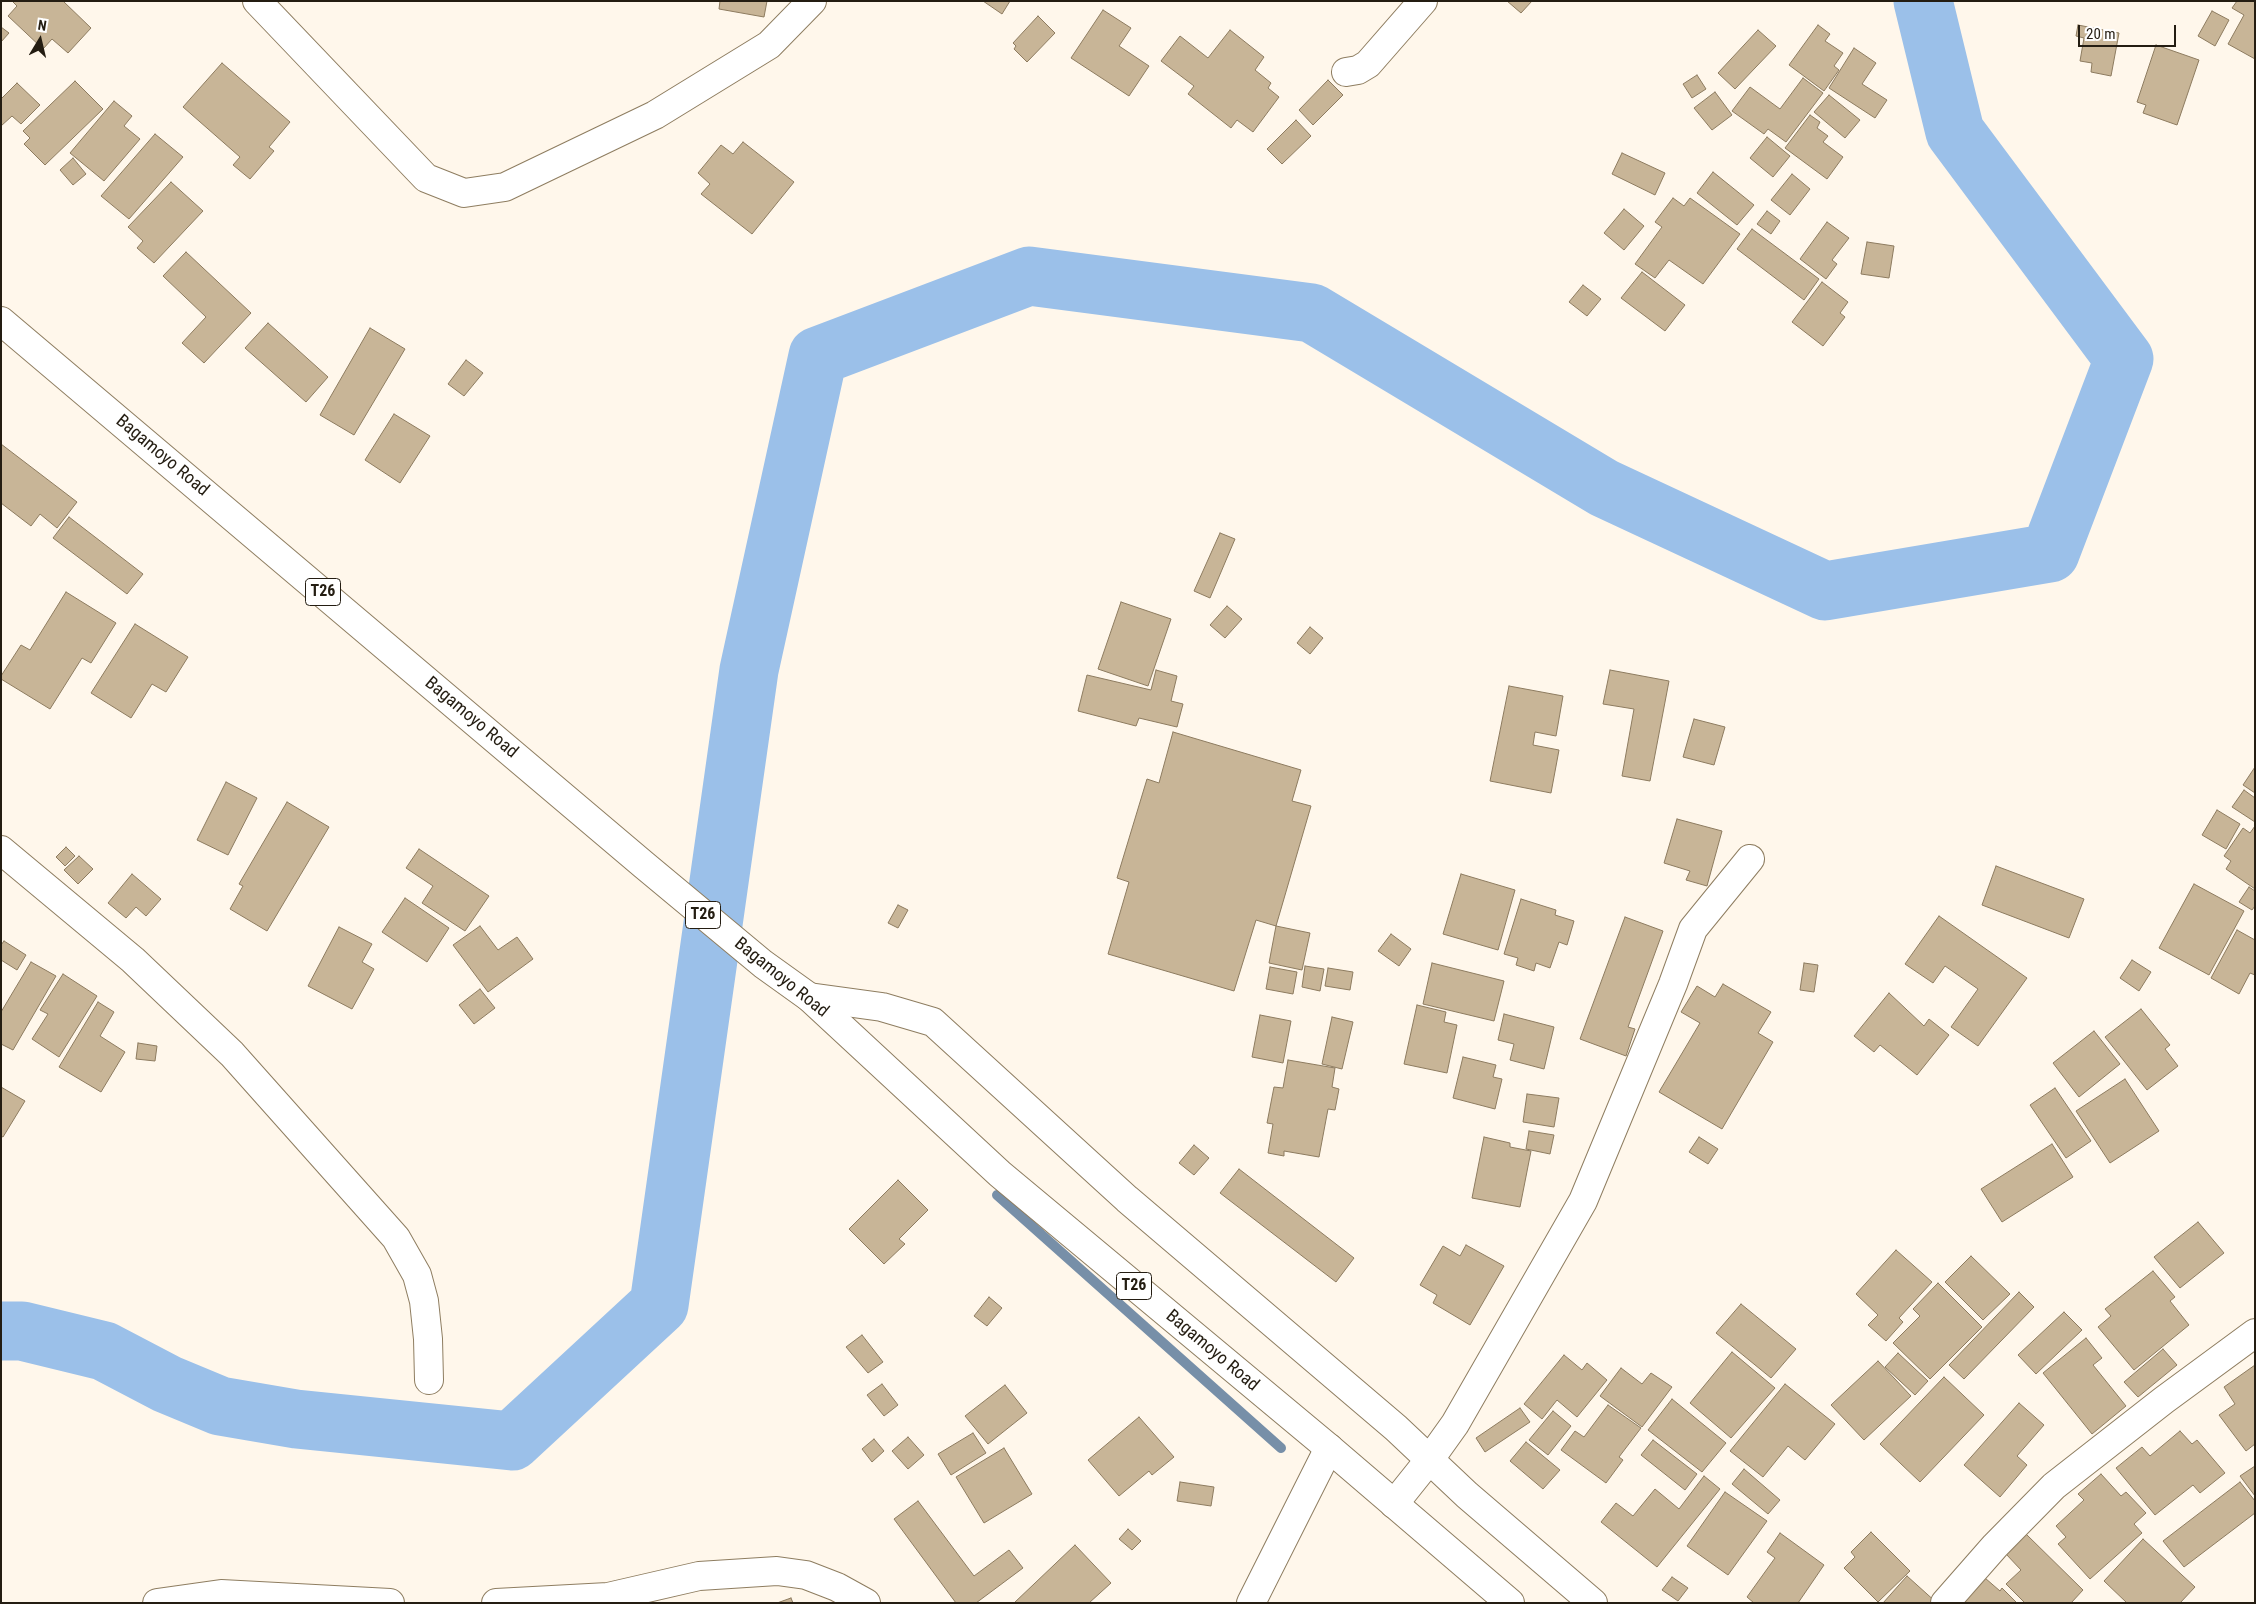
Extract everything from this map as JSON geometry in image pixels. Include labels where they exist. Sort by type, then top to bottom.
[{"type":"main road","points":[[257,1],[426,178],[464,193],[505,187],[654,115],[769,45],[812,1]]},
{"type":"main road","points":[[1346,72],[1358,70],[1368,64],[1423,1]]},
{"type":"main road","name":"Bagamoyo Road","points":[[1,321],[644,865],[763,964],[808,998],[1000,1174],[1329,1448],[1510,1603]]},
{"type":"main road","points":[[1,850],[133,960],[232,1054],[396,1238],[416,1275],[424,1301],[428,1339],[429,1380]]},
{"type":"main road","points":[[1394,1504],[1430,1460],[1455,1424],[1583,1201],[1673,984],[1693,930],[1750,859]]},
{"type":"main road","points":[[808,998],[882,1007],[933,1022],[1127,1199],[1328,1369],[1467,1495],[1593,1603]]},
{"type":"main road","points":[[1945,1603],[1995,1546],[2054,1486],[2164,1400],[2255,1333]]},
{"type":"main road","points":[[1251,1603],[1329,1448]]},
{"type":"main road","points":[[496,1603],[608,1597],[699,1576],[777,1571],[806,1575],[837,1587],[866,1603]]},
{"type":"main road","points":[[157,1603],[221,1594],[390,1603]]},
{"type":"building","points":[[12,1],[63,1],[91,28],[68,53],[52,39],[43,49],[8,16],[17,6]]},
{"type":"building","points":[[720,1],[767,1],[764,17],[719,9]]},
{"type":"building","points":[[983,1],[1010,1],[1002,14]]},
{"type":"building","points":[[1507,1],[1532,1],[1521,13]]},
{"type":"building","points":[[2237,1],[2255,1],[2255,59],[2228,44],[2244,15],[2232,8]]},
{"type":"building","points":[[1103,10],[1131,28],[1119,46],[1149,66],[1129,96],[1071,58]]},
{"type":"building","points":[[2212,11],[2229,20],[2215,46],[2198,36]]},
{"type":"building","points":[[1038,16],[1055,33],[1027,62],[1014,49],[1016,46],[1013,43]]},
{"type":"building","points":[[1818,25],[1830,34],[1825,41],[1843,53],[1834,66],[1839,70],[1824,91],[1789,65]]},
{"type":"building","points":[[2078,25],[2119,33],[2111,76],[2091,72],[2092,63],[2080,61],[2084,38],[2076,36]]},
{"type":"building","points":[[1,27],[9,33],[1,42]]},
{"type":"building","points":[[1230,30],[1264,57],[1255,70],[1271,83],[1268,88],[1279,97],[1253,132],[1237,120],[1231,128],[1188,94],[1194,86],[1161,61],[1180,36],[1208,58]]},
{"type":"building","points":[[1758,30],[1776,46],[1735,89],[1718,73]]},
{"type":"building","points":[[2156,45],[2199,60],[2177,125],[2143,113],[2146,105],[2137,102]]},
{"type":"building","points":[[1854,48],[1876,63],[1862,84],[1887,100],[1875,118],[1829,88]]},
{"type":"building","points":[[222,63],[290,122],[269,147],[274,151],[250,179],[233,165],[240,157],[183,107]]},
{"type":"building","points":[[1697,75],[1706,89],[1692,98],[1683,84]]},
{"type":"building","points":[[1803,78],[1823,93],[1786,142],[1768,129],[1764,134],[1732,111],[1750,87],[1780,109]]},
{"type":"building","points":[[1328,80],[1343,95],[1313,125],[1299,110]]},
{"type":"building","points":[[75,81],[103,109],[45,165],[24,144],[30,138],[23,131]]},
{"type":"building","points":[[17,83],[40,105],[21,124],[12,116],[1,126],[1,99]]},
{"type":"building","points":[[1715,92],[1732,115],[1712,130],[1694,108]]},
{"type":"building","points":[[1829,95],[1860,120],[1845,138],[1814,112]]},
{"type":"building","points":[[114,101],[132,116],[124,126],[140,139],[104,181],[70,153]]},
{"type":"building","points":[[1810,115],[1820,122],[1817,128],[1828,136],[1823,142],[1843,157],[1827,179],[1785,148]]},
{"type":"building","points":[[1296,120],[1311,136],[1282,164],[1267,149]]},
{"type":"building","points":[[155,134],[183,157],[129,219],[101,196]]},
{"type":"building","points":[[1767,137],[1790,156],[1773,177],[1750,158]]},
{"type":"building","points":[[743,142],[794,182],[752,234],[701,194],[710,184],[698,173],[721,145],[733,154]]},
{"type":"building","points":[[1622,153],[1665,173],[1655,195],[1612,174]]},
{"type":"building","points":[[73,158],[86,174],[73,185],[60,170]]},
{"type":"building","points":[[1713,172],[1754,205],[1737,225],[1697,193]]},
{"type":"building","points":[[1792,174],[1810,189],[1790,215],[1771,200]]},
{"type":"building","points":[[171,182],[203,211],[154,263],[137,248],[143,241],[128,227]]},
{"type":"building","points":[[1673,198],[1684,206],[1690,198],[1740,234],[1703,284],[1669,260],[1655,278],[1635,264],[1662,227],[1655,222]]},
{"type":"building","points":[[1624,209],[1644,226],[1624,250],[1604,233]]},
{"type":"building","points":[[1767,211],[1780,221],[1771,234],[1757,224]]},
{"type":"building","points":[[1827,222],[1849,238],[1832,260],[1837,264],[1826,279],[1800,259]]},
{"type":"building","points":[[1752,229],[1819,279],[1804,300],[1737,249]]},
{"type":"building","points":[[1867,242],[1894,246],[1889,278],[1861,274]]},
{"type":"building","points":[[186,252],[251,313],[204,363],[182,343],[206,317],[163,276]]},
{"type":"building","points":[[1642,272],[1685,305],[1665,331],[1621,298]]},
{"type":"building","points":[[1822,282],[1848,302],[1840,313],[1845,317],[1823,346],[1792,322]]},
{"type":"building","points":[[1583,285],[1601,299],[1587,316],[1569,302]]},
{"type":"building","points":[[268,323],[328,377],[306,402],[245,348]]},
{"type":"building","points":[[370,328],[405,349],[354,435],[320,415]]},
{"type":"building","points":[[466,360],[483,373],[464,396],[448,384]]},
{"type":"building","points":[[394,414],[430,436],[400,483],[365,460]]},
{"type":"building","points":[[1,444],[77,502],[57,528],[40,514],[31,526],[1,503]]},
{"type":"building","points":[[69,517],[143,574],[127,594],[53,538]]},
{"type":"building","points":[[1220,533],[1235,539],[1210,598],[1194,591]]},
{"type":"building","points":[[66,592],[116,623],[91,663],[82,658],[50,709],[1,679],[1,676],[21,645],[30,650]]},
{"type":"building","points":[[1121,602],[1171,619],[1148,686],[1098,669]]},
{"type":"building","points":[[1227,606],[1242,619],[1225,638],[1210,625]]},
{"type":"building","points":[[135,624],[188,657],[166,692],[152,684],[131,718],[91,693]]},
{"type":"building","points":[[1310,627],[1323,638],[1310,654],[1297,643]]},
{"type":"building","points":[[1156,670],[1177,676],[1171,701],[1183,704],[1177,727],[1139,718],[1136,726],[1078,711],[1087,675],[1151,690]]},
{"type":"building","points":[[1610,670],[1669,681],[1650,781],[1622,776],[1634,709],[1603,704]]},
{"type":"building","points":[[1509,686],[1563,696],[1556,736],[1535,732],[1533,745],[1559,750],[1551,793],[1490,781]]},
{"type":"building","points":[[1694,719],[1725,727],[1714,765],[1683,757]]},
{"type":"building","points":[[1173,732],[1301,770],[1292,801],[1311,806],[1276,926],[1256,920],[1234,991],[1108,954],[1129,882],[1117,878],[1147,779],[1159,783]]},
{"type":"building","points":[[2255,767],[2255,793],[2243,785]]},
{"type":"building","points":[[226,782],[257,798],[228,855],[197,840]]},
{"type":"building","points":[[2244,790],[2255,798],[2255,822],[2232,807]]},
{"type":"building","points":[[287,802],[329,827],[267,931],[230,909],[243,886],[239,884]]},
{"type":"building","points":[[2217,810],[2240,824],[2226,849],[2202,835]]},
{"type":"building","points":[[1677,819],[1722,831],[1707,886],[1686,880],[1690,871],[1664,863]]},
{"type":"building","points":[[2255,826],[2255,889],[2226,869],[2231,861],[2224,856],[2243,828],[2250,833]]},
{"type":"building","points":[[66,847],[75,856],[65,866],[56,857]]},
{"type":"building","points":[[419,849],[489,896],[465,931],[422,903],[433,886],[406,868]]},
{"type":"building","points":[[79,856],[93,869],[78,884],[64,870]]},
{"type":"building","points":[[1996,866],[2084,899],[2069,938],[1982,905]]},
{"type":"building","points":[[132,874],[161,899],[146,916],[136,907],[126,918],[108,903]]},
{"type":"building","points":[[1461,874],[1515,890],[1498,950],[1443,934]]},
{"type":"building","points":[[2194,884],[2244,911],[2209,975],[2159,948]]},
{"type":"building","points":[[2249,887],[2255,891],[2255,906],[2252,910],[2239,902]]},
{"type":"building","points":[[405,898],[449,928],[427,962],[382,932]]},
{"type":"building","points":[[1521,899],[1556,910],[1555,915],[1574,921],[1567,945],[1559,942],[1550,968],[1536,963],[1534,971],[1516,965],[1518,958],[1504,954]]},
{"type":"building","points":[[898,905],[908,910],[898,928],[888,923]]},
{"type":"building","points":[[1939,916],[2027,978],[1978,1046],[1951,1027],[1978,989],[1945,966],[1933,983],[1905,964]]},
{"type":"building","points":[[1625,917],[1663,931],[1628,1027],[1635,1029],[1626,1056],[1580,1039]]},
{"type":"building","points":[[480,926],[498,950],[517,937],[533,959],[488,992],[453,945]]},
{"type":"building","points":[[1276,926],[1310,933],[1302,970],[1269,963]]},
{"type":"building","points":[[339,927],[372,944],[362,962],[374,969],[352,1009],[308,986]]},
{"type":"building","points":[[2237,930],[2255,940],[2255,975],[2250,973],[2239,994],[2211,978]]},
{"type":"building","points":[[1391,934],[1411,949],[1399,966],[1378,951]]},
{"type":"building","points":[[4,941],[26,955],[17,970],[1,960],[1,945]]},
{"type":"building","points":[[2132,960],[2151,972],[2139,991],[2120,978]]},
{"type":"building","points":[[31,962],[56,976],[13,1050],[1,1044],[1,1012]]},
{"type":"building","points":[[1432,963],[1504,981],[1494,1021],[1423,1004]]},
{"type":"building","points":[[1804,963],[1818,965],[1814,992],[1800,990]]},
{"type":"building","points":[[1305,966],[1324,969],[1320,991],[1302,987]]},
{"type":"building","points":[[1270,967],[1297,972],[1293,994],[1266,989]]},
{"type":"building","points":[[1328,968],[1353,972],[1350,990],[1325,986]]},
{"type":"building","points":[[63,974],[97,996],[59,1057],[32,1039],[48,1014],[40,1010]]},
{"type":"building","points":[[1723,984],[1771,1012],[1758,1033],[1773,1042],[1722,1129],[1659,1092],[1700,1023],[1681,1012],[1697,986],[1715,997]]},
{"type":"building","points":[[480,989],[495,1008],[474,1024],[459,1005]]},
{"type":"building","points":[[1889,993],[1924,1026],[1929,1019],[1949,1035],[1917,1075],[1880,1045],[1874,1052],[1854,1036]]},
{"type":"building","points":[[98,1002],[114,1012],[100,1036],[125,1052],[101,1092],[59,1067]]},
{"type":"building","points":[[1417,1005],[1446,1012],[1444,1022],[1457,1025],[1447,1073],[1404,1064]]},
{"type":"building","points":[[2141,1009],[2170,1045],[2165,1049],[2178,1066],[2147,1090],[2105,1037]]},
{"type":"building","points":[[1504,1014],[1554,1027],[1544,1069],[1510,1060],[1514,1044],[1498,1040]]},
{"type":"building","points":[[1260,1015],[1291,1021],[1283,1063],[1252,1057]]},
{"type":"building","points":[[1332,1017],[1353,1022],[1342,1069],[1322,1064]]},
{"type":"building","points":[[2094,1031],[2120,1064],[2079,1097],[2053,1063]]},
{"type":"building","points":[[138,1043],[157,1046],[155,1061],[136,1059]]},
{"type":"building","points":[[1463,1057],[1496,1065],[1493,1077],[1502,1079],[1495,1109],[1453,1098]]},
{"type":"building","points":[[1288,1060],[1335,1068],[1332,1087],[1339,1089],[1335,1110],[1328,1109],[1319,1157],[1284,1151],[1284,1156],[1268,1153],[1273,1124],[1267,1123],[1274,1087],[1283,1088]]},
{"type":"building","points":[[2125,1079],[2159,1131],[2110,1163],[2076,1111]]},
{"type":"building","points":[[1,1087],[25,1101],[3,1137],[1,1136]]},
{"type":"building","points":[[2055,1088],[2091,1141],[2066,1158],[2030,1105]]},
{"type":"building","points":[[1527,1094],[1559,1098],[1554,1127],[1523,1122]]},
{"type":"building","points":[[1529,1131],[1554,1135],[1550,1154],[1526,1149]]},
{"type":"building","points":[[1484,1137],[1510,1143],[1510,1147],[1531,1151],[1520,1207],[1472,1198]]},
{"type":"building","points":[[1699,1137],[1718,1149],[1708,1164],[1689,1152]]},
{"type":"building","points":[[2052,1144],[2073,1177],[2002,1222],[1981,1189]]},
{"type":"building","points":[[1194,1145],[1209,1158],[1194,1175],[1179,1163]]},
{"type":"building","points":[[1239,1169],[1354,1258],[1336,1282],[1220,1193]]},
{"type":"building","points":[[898,1180],[928,1210],[899,1239],[905,1244],[884,1264],[849,1229]]},
{"type":"building","points":[[2198,1222],[2224,1253],[2180,1288],[2154,1257]]},
{"type":"building","points":[[1466,1245],[1504,1266],[1470,1325],[1433,1303],[1437,1295],[1420,1285],[1443,1246],[1460,1256]]},
{"type":"building","points":[[1896,1250],[1932,1282],[1899,1318],[1903,1322],[1886,1341],[1868,1325],[1878,1315],[1856,1294]]},
{"type":"building","points":[[1971,1256],[2010,1294],[1983,1320],[1945,1282]]},
{"type":"building","points":[[2153,1271],[2175,1297],[2170,1301],[2189,1325],[2134,1370],[2098,1327],[2111,1316],[2105,1309]]},
{"type":"building","points":[[1938,1283],[1982,1327],[1930,1379],[1893,1343],[1920,1316],[1913,1309]]},
{"type":"building","points":[[2019,1292],[2034,1307],[1964,1379],[1949,1365]]},
{"type":"building","points":[[989,1297],[1002,1308],[987,1326],[974,1316]]},
{"type":"building","points":[[1741,1304],[1796,1349],[1771,1378],[1716,1333]]},
{"type":"building","points":[[2064,1312],[2082,1330],[2036,1374],[2018,1355]]},
{"type":"building","points":[[862,1335],[883,1362],[868,1373],[846,1347]]},
{"type":"building","points":[[2086,1338],[2102,1358],[2093,1365],[2126,1406],[2092,1434],[2043,1373]]},
{"type":"building","points":[[2163,1349],[2177,1365],[2138,1397],[2124,1382]]},
{"type":"building","points":[[1732,1352],[1775,1388],[1731,1438],[1690,1403]]},
{"type":"building","points":[[1898,1353],[1928,1381],[1915,1395],[1885,1367]]},
{"type":"building","points":[[1564,1355],[1582,1370],[1587,1363],[1607,1380],[1577,1417],[1557,1400],[1542,1419],[1524,1404]]},
{"type":"building","points":[[1878,1361],[1911,1396],[1864,1440],[1831,1405]]},
{"type":"building","points":[[2255,1365],[2255,1444],[2246,1451],[2219,1415],[2235,1404],[2224,1387]]},
{"type":"building","points":[[1621,1368],[1642,1384],[1651,1373],[1672,1387],[1642,1427],[1600,1396]]},
{"type":"building","points":[[1944,1377],[1984,1415],[1920,1482],[1880,1444]]},
{"type":"building","points":[[882,1384],[898,1405],[884,1416],[867,1395]]},
{"type":"building","points":[[1785,1384],[1835,1424],[1805,1460],[1788,1446],[1763,1477],[1730,1451]]},
{"type":"building","points":[[1005,1385],[1027,1413],[988,1444],[965,1416]]},
{"type":"building","points":[[1672,1399],[1726,1443],[1702,1472],[1648,1430]]},
{"type":"building","points":[[2019,1403],[2044,1425],[2017,1456],[2027,1465],[2000,1497],[1964,1465]]},
{"type":"building","points":[[1608,1405],[1641,1428],[1619,1457],[1623,1460],[1606,1483],[1561,1450],[1575,1431],[1584,1437]]},
{"type":"building","points":[[1520,1408],[1530,1422],[1485,1452],[1476,1438]]},
{"type":"building","points":[[1553,1411],[1571,1426],[1548,1455],[1529,1440]]},
{"type":"building","points":[[1139,1417],[1174,1457],[1152,1475],[1149,1471],[1119,1496],[1088,1460]]},
{"type":"building","points":[[2180,1431],[2192,1444],[2197,1440],[2225,1473],[2200,1493],[2193,1485],[2155,1515],[2116,1468],[2142,1447],[2150,1456]]},
{"type":"building","points":[[973,1433],[986,1453],[951,1475],[938,1454]]},
{"type":"building","points":[[908,1437],[924,1455],[908,1469],[892,1451]]},
{"type":"building","points":[[874,1439],[884,1451],[872,1462],[862,1449]]},
{"type":"building","points":[[1653,1440],[1697,1474],[1685,1490],[1641,1455]]},
{"type":"building","points":[[1526,1442],[1560,1470],[1543,1489],[1510,1461]]},
{"type":"building","points":[[1004,1448],[1032,1494],[984,1523],[956,1477]]},
{"type":"building","points":[[2255,1466],[2255,1496],[2240,1476]]},
{"type":"building","points":[[1744,1469],[1780,1500],[1768,1514],[1732,1484]]},
{"type":"building","points":[[2101,1474],[2121,1496],[2126,1492],[2146,1513],[2134,1524],[2142,1533],[2090,1579],[2058,1544],[2066,1537],[2056,1526],[2084,1500],[2078,1494]]},
{"type":"building","points":[[1704,1476],[1720,1489],[1657,1567],[1601,1522],[1616,1503],[1633,1516],[1655,1489],[1679,1509]]},
{"type":"building","points":[[1180,1482],[1214,1487],[1211,1506],[1177,1501]]},
{"type":"building","points":[[2240,1482],[2255,1501],[2255,1513],[2184,1567],[2163,1541]]},
{"type":"building","points":[[1725,1492],[1767,1521],[1728,1575],[1687,1546]]},
{"type":"building","points":[[918,1501],[974,1576],[1009,1550],[1023,1568],[976,1603],[956,1603],[894,1519]]},
{"type":"building","points":[[1128,1529],[1141,1541],[1132,1550],[1119,1539]]},
{"type":"building","points":[[1871,1532],[1910,1571],[1878,1602],[1844,1568],[1855,1557],[1851,1552]]},
{"type":"building","points":[[1780,1533],[1824,1565],[1798,1603],[1754,1603],[1747,1597],[1775,1558],[1767,1552]]},
{"type":"building","points":[[2026,1534],[2083,1590],[2071,1603],[2025,1603],[2006,1584],[2021,1570],[2006,1554]]},
{"type":"building","points":[[2143,1539],[2195,1587],[2180,1603],[2127,1603],[2104,1581]]},
{"type":"building","points":[[1075,1545],[1111,1583],[1089,1603],[1014,1603]]},
{"type":"building","points":[[1907,1576],[1937,1603],[1883,1603]]},
{"type":"building","points":[[1672,1577],[1688,1588],[1678,1601],[1662,1590]]},
{"type":"building","points":[[1985,1578],[2000,1591],[2002,1588],[2017,1603],[1960,1603]]},
{"type":"building","points":[[791,1598],[793,1603],[777,1603]]},
{"type":"waterway","points":[[1,1331],[22,1331],[104,1351],[167,1384],[220,1406],[296,1419],[512,1441],[659,1305],[749,670],[818,356],[1029,276],[1312,313],[1604,488],[1825,591],[2050,553],[2124,359],[1955,132],[1923,1]]},
{"type":"waterway","points":[[997,1195],[1281,1448]]}]
